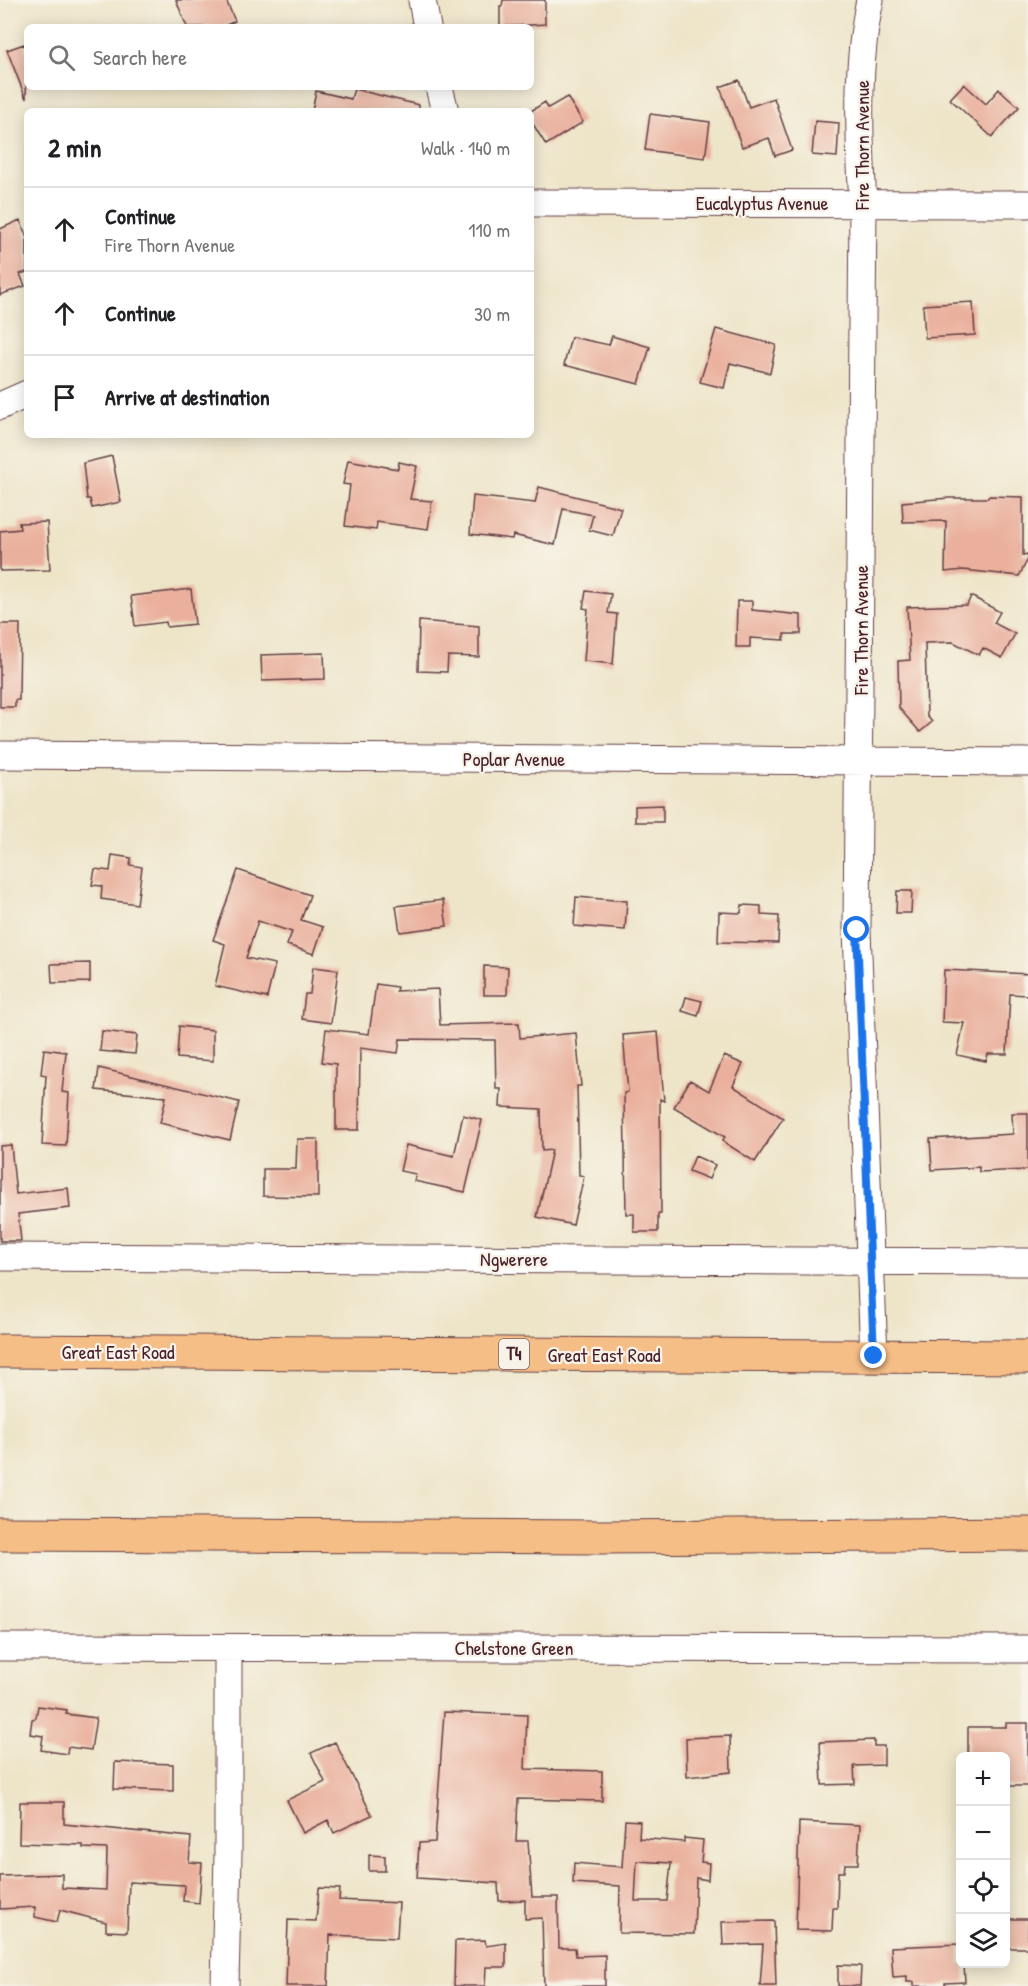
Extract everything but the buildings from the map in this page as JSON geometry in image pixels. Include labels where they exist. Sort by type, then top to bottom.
[{"type":"main road","name":"Great East Road","points":[[0,1351],[1028,1357]]},
{"type":"main road","points":[[0,1534],[601,1537],[1028,1534]]},
{"type":"street","points":[[422,0],[426,24]]},
{"type":"street","name":"Fire Thorn Avenue","points":[[870,0],[861,96],[859,148],[862,202],[860,761],[857,930],[874,1356]]},
{"type":"street","points":[[440,90],[444,108]]},
{"type":"street","name":"Eucalyptus Avenue","points":[[534,203],[1028,204]]},
{"type":"street","points":[[0,406],[24,395]]},
{"type":"street","name":"Poplar Avenue","points":[[0,755],[1028,762]]},
{"type":"street","name":"Ngwerere","points":[[0,1257],[1028,1262]]},
{"type":"street","name":"Chelstone Green","points":[[0,1647],[1028,1649]]},
{"type":"street","points":[[225,1986],[228,1853],[228,1648]]},
{"type":"route","points":[[857,930],[874,1356]]}]
